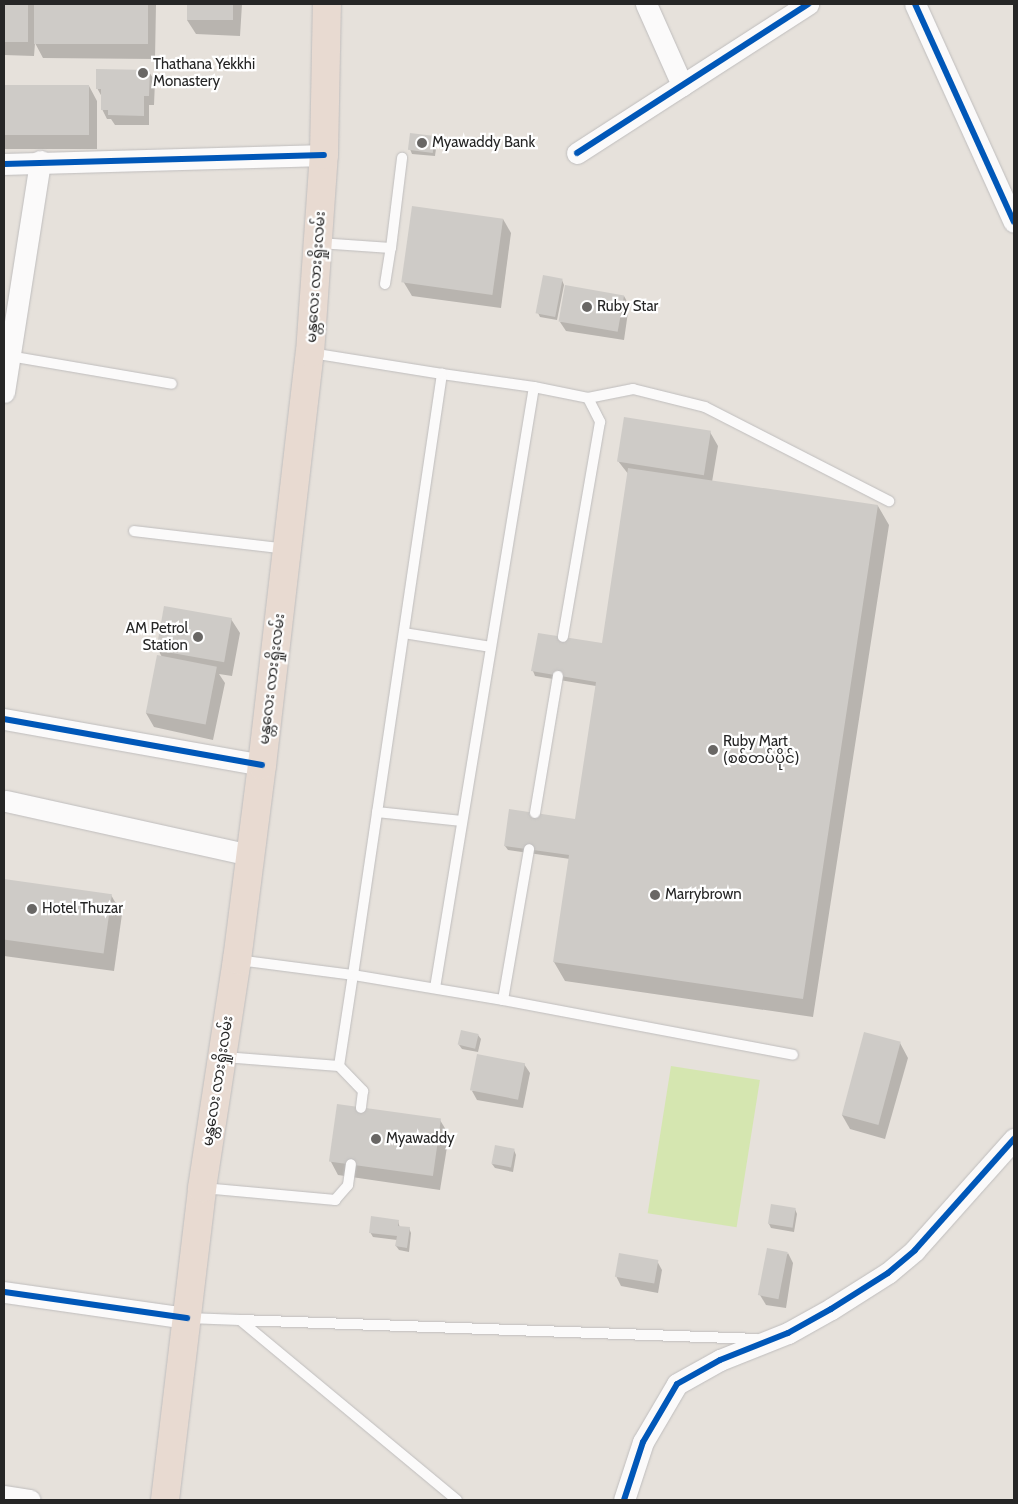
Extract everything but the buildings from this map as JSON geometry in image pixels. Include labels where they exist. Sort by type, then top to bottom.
[{"type":"highway","name":"မန္တလေး လားရှိုးလမ်း","points":[[165,1500],[202,1188],[237,960],[262,765],[310,353],[324,155],[327,4]]},
{"type":"street","points":[[646,4],[682,85]]},
{"type":"street","points":[[577,154],[808,4]]},
{"type":"street","points":[[915,4],[1012,213]]},
{"type":"street","points":[[4,164],[40,161],[324,155]]},
{"type":"street","points":[[4,392],[40,161]]},
{"type":"street","points":[[4,719],[262,765]]},
{"type":"street","points":[[6,801],[250,855]]},
{"type":"street","points":[[624,1500],[643,1442],[676,1384],[720,1360],[770,1340],[831,1309],[888,1273],[915,1250],[1014,1139]]},
{"type":"street","points":[[4,1292],[187,1318]]},
{"type":"street","points":[[4,1496],[30,1500]]},
{"type":"lane","points":[[385,284],[402,158]]},
{"type":"lane","points":[[318,243],[391,248]]},
{"type":"lane","points":[[310,353],[534,387],[588,398],[633,389],[705,407],[890,500]]},
{"type":"lane","points":[[9,356],[172,384]]},
{"type":"lane","points":[[339,1066],[442,374]]},
{"type":"lane","points":[[435,988],[534,387]]},
{"type":"lane","points":[[563,637],[600,422],[588,398]]},
{"type":"lane","points":[[134,531],[287,549]]},
{"type":"lane","points":[[404,633],[491,647]]},
{"type":"lane","points":[[535,813],[558,676]]},
{"type":"lane","points":[[377,812],[462,821]]},
{"type":"lane","points":[[503,1000],[529,849]]},
{"type":"lane","points":[[237,960],[435,988],[793,1055]]},
{"type":"lane","points":[[222,1056],[339,1066],[363,1091],[361,1108]]},
{"type":"lane","points":[[202,1188],[335,1200],[348,1185],[351,1164]]},
{"type":"lane","points":[[187,1318],[770,1340]]},
{"type":"lane","points":[[240,1320],[457,1500]]},
{"type":"green space","points":[[671,1066],[760,1080],[737,1227],[648,1213]]},
{"type":"cycle path","points":[[577,153],[808,4]]},
{"type":"cycle path","points":[[915,4],[1014,222]]},
{"type":"cycle path","points":[[4,164],[324,155]]},
{"type":"cycle path","points":[[4,719],[262,765]]},
{"type":"cycle path","points":[[624,1500],[643,1442],[677,1384],[720,1360],[788,1333],[831,1309],[888,1273],[915,1250],[1014,1139]]},
{"type":"cycle path","points":[[4,1292],[187,1318]]},
{"type":"place","name":"Thathana Yekkhi Monastery","points":[[143,73]]},
{"type":"place","name":"Myawaddy Bank","points":[[422,143]]},
{"type":"place","name":"Ruby Star","points":[[587,307]]},
{"type":"place","name":"AM Petrol Station","points":[[198,637]]},
{"type":"place","name":"Ruby Mart (စစ်တပ်ပိုင်)","points":[[713,750]]},
{"type":"place","name":"Marrybrown","points":[[655,895]]},
{"type":"place","name":"Hotel Thuzar","points":[[32,909]]},
{"type":"place","name":"Myawaddy","points":[[376,1139]]}]
